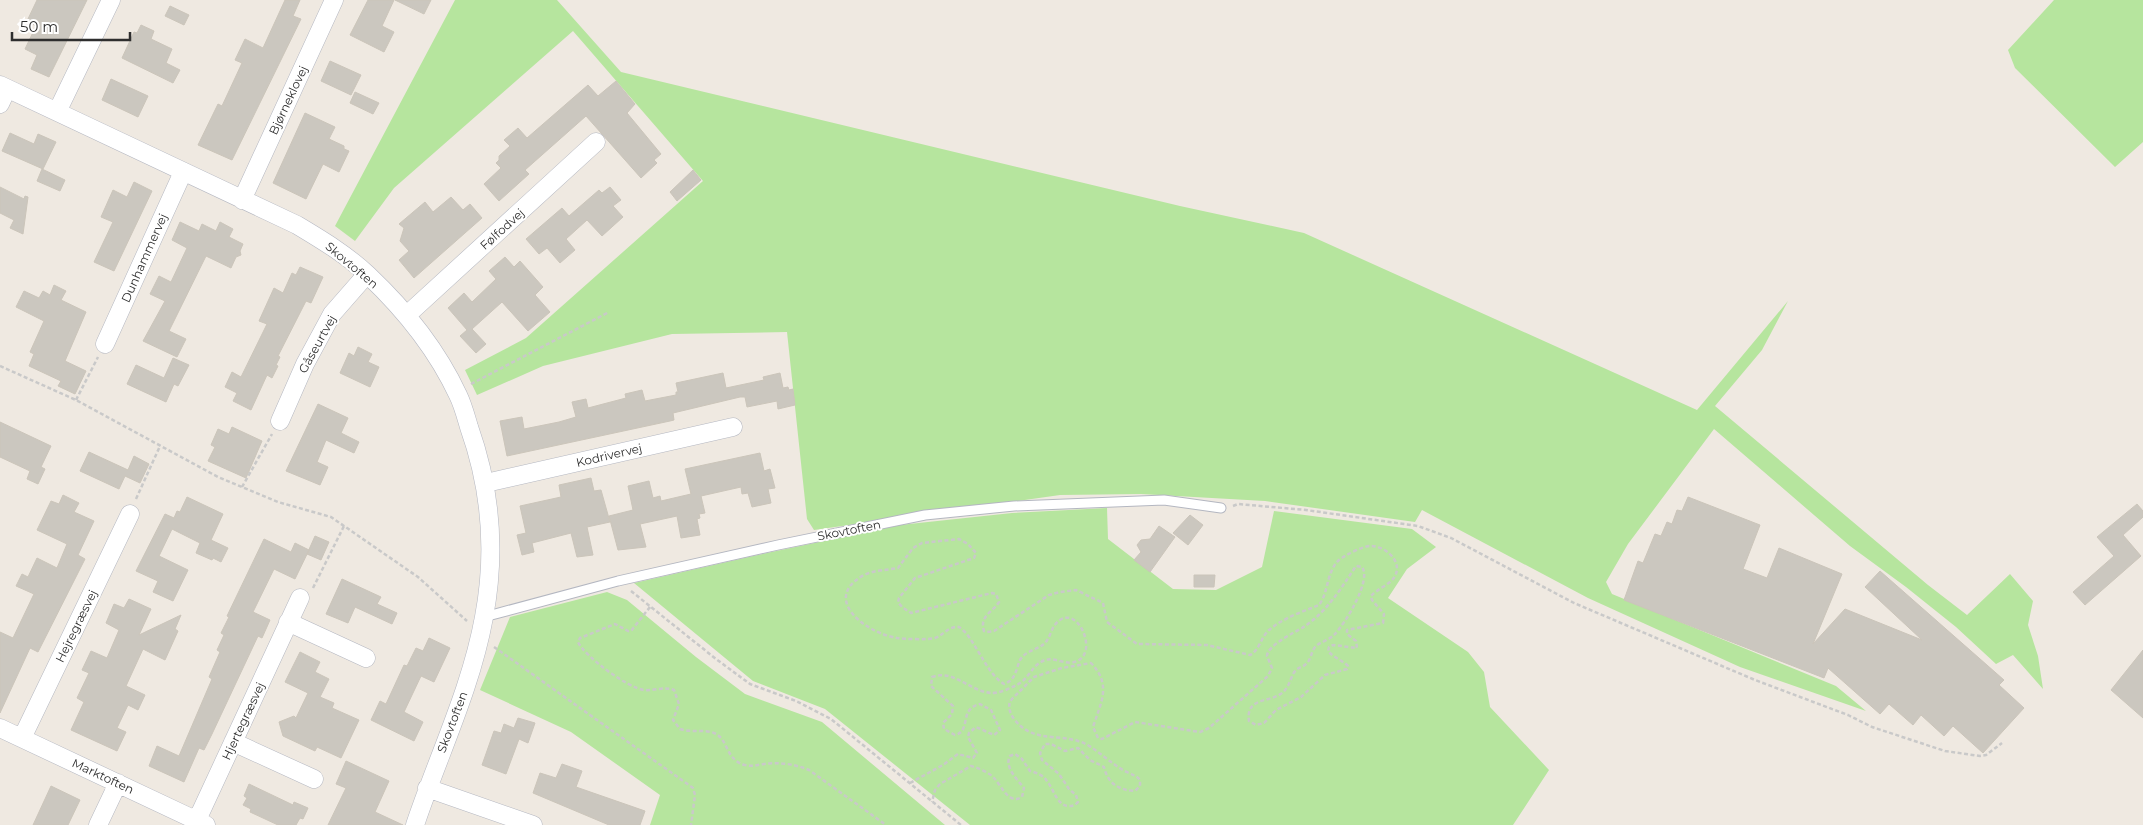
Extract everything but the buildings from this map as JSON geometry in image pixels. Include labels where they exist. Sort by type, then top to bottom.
[{"type":"street","points":[[57,112],[111,0]]},
{"type":"street","name":"Bjørneklovej","points":[[242,200],[334,0]]},
{"type":"street","name":"Skovtoften","points":[[2,93],[57,112],[242,200],[297,224],[333,247],[367,274],[407,315],[434,354],[456,392],[474,441],[486,483],[490,526],[490,564],[483,625],[470,674],[415,825]]},
{"type":"street","name":"Følfodvej","points":[[407,315],[596,142]]},
{"type":"street","name":"Dunhammervej","points":[[105,344],[183,172]]},
{"type":"street","name":"Gåseurtvej","points":[[280,421],[305,364],[332,314],[367,274]]},
{"type":"street","name":"Kodrivervej","points":[[486,483],[733,427]]},
{"type":"street","name":"Hejregræsvej","points":[[22,738],[130,514]]},
{"type":"street","name":"Hjertegræsvej","points":[[202,823],[233,742],[300,598]]},
{"type":"street","points":[[288,622],[366,658]]},
{"type":"street","name":"Marktoften","points":[[0,728],[202,823]]},
{"type":"street","points":[[233,742],[314,779]]},
{"type":"street","points":[[98,825],[118,783]]},
{"type":"street","points":[[427,788],[533,825]]},
{"type":"lane","name":"Skovtoften","points":[[483,625],[618,581],[778,545],[925,515],[1014,506],[1164,500],[1221,508]]},
{"type":"path","points":[[456,392],[609,312]]},
{"type":"path","points":[[76,400],[105,344]]},
{"type":"path","points":[[0,366],[76,400],[218,477],[278,502],[331,517],[483,625],[498,652],[693,788],[696,795],[690,825]]},
{"type":"path","points":[[242,487],[280,421]]},
{"type":"path","points":[[130,514],[160,446]]},
{"type":"path","points":[[1221,508],[1238,504],[1306,510],[1418,526],[1451,538],[1574,604],[1755,680],[1848,715],[1891,734],[1945,751],[1980,756],[1986,755],[2002,743]]},
{"type":"path","points":[[300,598],[310,594],[344,526]]},
{"type":"path","points":[[910,783],[943,765],[958,754],[973,758],[977,753],[968,736],[973,728],[976,727],[994,735],[1000,730],[991,710],[980,704],[974,706],[966,713],[964,730],[960,734],[955,735],[944,729],[943,724],[952,714],[953,706],[931,686],[932,678],[938,675],[951,676],[974,690],[994,694],[1020,683],[1035,666],[1050,658],[1070,664],[1080,660],[1085,654],[1087,644],[1083,630],[1076,621],[1064,618],[1055,625],[1044,644],[1029,651],[1021,660],[1016,673],[1008,683],[1004,684],[999,681],[966,633],[958,627],[951,628],[934,639],[896,638],[863,625],[855,618],[846,602],[846,592],[855,581],[866,573],[898,568],[913,548],[922,543],[959,539],[968,544],[976,553],[974,558],[915,578],[898,602],[911,613],[992,593],[996,594],[999,602],[986,615],[982,626],[984,631],[987,632],[994,631],[1049,595],[1076,590],[1103,603],[1107,622],[1137,644],[1207,645],[1250,655],[1255,652],[1259,641],[1267,631],[1282,621],[1319,605],[1332,568],[1340,559],[1369,546],[1382,548],[1396,561],[1398,567],[1394,578],[1371,596],[1372,600],[1384,614],[1383,623],[1347,630],[1347,634],[1356,641],[1357,648],[1333,645],[1329,647],[1328,651],[1331,655],[1344,662],[1348,666],[1347,669],[1325,675],[1301,697],[1276,710],[1264,723],[1256,725],[1249,721],[1248,713],[1251,707],[1262,701],[1279,696],[1286,690],[1296,670],[1307,664],[1315,648],[1336,634],[1361,592],[1365,577],[1365,571],[1362,567],[1356,566],[1327,608],[1313,621],[1270,648],[1267,656],[1272,668],[1268,676],[1209,728],[1200,732],[1134,722],[1102,739],[1098,738],[1093,727],[1103,699],[1103,685],[1100,673],[1091,664],[1062,668],[1034,677],[1010,701],[1008,706],[1010,713],[1018,723],[1033,735],[1080,741],[1127,772],[1137,776],[1140,780],[1140,786],[1135,791],[1124,791],[1115,787],[1106,776],[1104,767],[1090,760],[1078,748],[1064,750],[1051,744],[1045,744],[1040,752],[1042,760],[1059,774],[1069,789],[1076,795],[1078,802],[1075,806],[1064,805],[1058,800],[1048,781],[1040,774],[1030,771],[1022,759],[1015,754],[1010,756],[1007,761],[1008,766],[1024,788],[1022,797],[1017,800],[1001,789],[995,778],[971,766],[940,784],[935,790],[932,802]]},
{"type":"path","points":[[618,581],[750,684],[796,701],[831,719],[961,825]]},
{"type":"path","points":[[650,607],[631,631],[615,624],[580,638],[579,645],[590,656],[627,684],[643,690],[666,687],[674,690],[679,704],[673,720],[680,730],[714,733],[721,738],[728,753],[735,761],[743,765],[797,764],[809,770],[886,825]]},
{"type":"green space","points":[[455,0],[557,0],[621,72],[1180,206],[1304,233],[1697,410],[1788,301],[1762,350],[1715,406],[1928,585],[1967,615],[2010,574],[2033,601],[2028,625],[2038,656],[2043,689],[2013,655],[1996,664],[1956,627],[1850,546],[1714,429],[1628,544],[1606,582],[1612,594],[1836,686],[1866,711],[1740,667],[1588,598],[1422,510],[1415,522],[1265,501],[1141,494],[1060,495],[814,530],[807,519],[787,332],[672,334],[543,366],[477,395],[465,370],[526,338],[703,181],[573,31],[394,188],[355,241],[335,226]]},
{"type":"green space","points":[[2054,0],[2143,0],[2143,142],[2115,167],[2015,68],[2008,50]]},
{"type":"green space","points":[[1107,508],[1108,539],[1173,589],[1216,590],[1262,567],[1274,511],[1412,529],[1436,547],[1407,569],[1388,598],[1468,652],[1484,672],[1490,707],[1549,770],[1513,825],[970,825],[825,709],[753,681],[634,583],[900,525],[1012,513]]},
{"type":"green space","points":[[607,592],[627,600],[696,657],[745,694],[822,722],[945,825],[650,825],[660,795],[571,732],[480,690],[510,617]]}]
